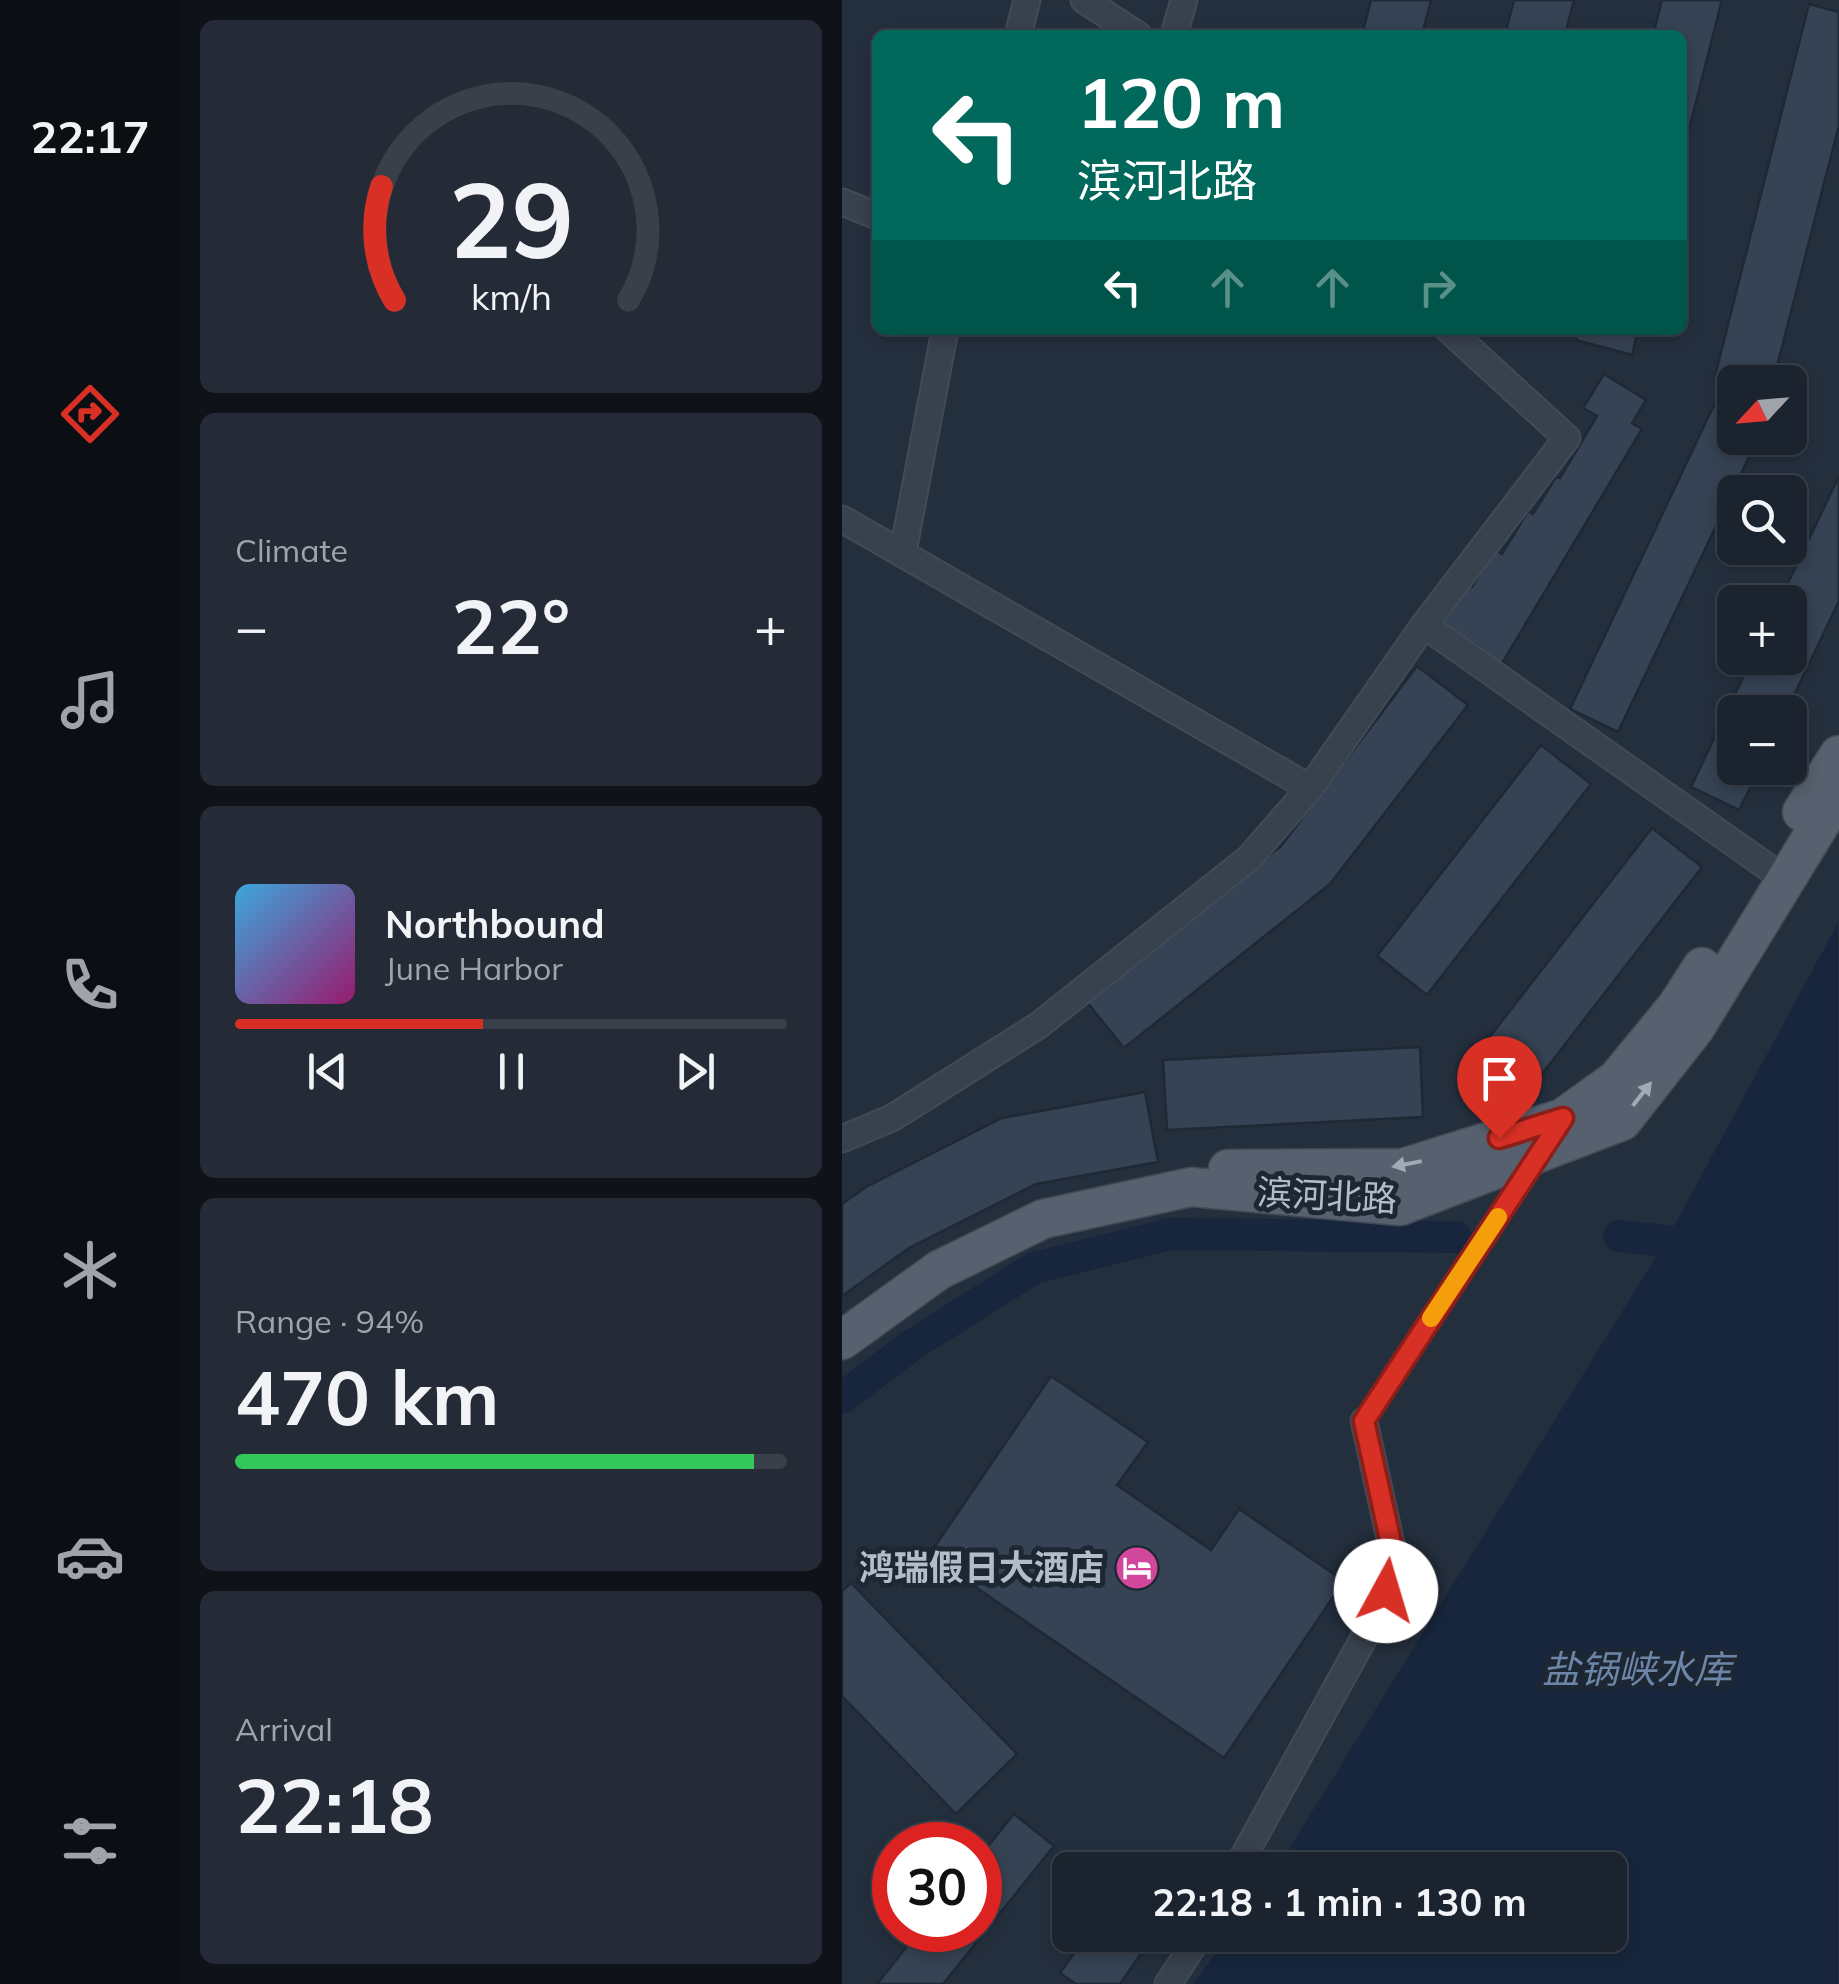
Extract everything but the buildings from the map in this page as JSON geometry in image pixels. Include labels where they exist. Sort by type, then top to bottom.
[{"type":"main road","name":"滨河北路","points":[[842,1340],[938,1270],[1042,1219],[1191,1188],[1400,1206],[1622,1121],[1695,1028],[1838,755]]},
{"type":"main road","name":"滨河北路","points":[[842,1316],[927,1255],[1038,1203],[1192,1169],[1404,1168],[1563,1118],[1617,1079],[1678,1006],[1838,794]]},
{"type":"street","points":[[1019,30],[1027,0]]},
{"type":"street","points":[[1084,0],[1130,30]]},
{"type":"street","points":[[1175,30],[1184,0]]},
{"type":"street","points":[[842,202],[872,214]]},
{"type":"street","points":[[902,552],[944,335]]},
{"type":"street","points":[[842,1139],[892,1118],[1040,1025],[1249,858],[1310,788],[1424,624],[1567,438],[1454,335]]},
{"type":"street","points":[[842,519],[1310,788]]},
{"type":"street","points":[[1424,624],[1776,874]]},
{"type":"street","points":[[1246,1852],[1376,1616],[1396,1566],[1364,1421]]},
{"type":"street","points":[[1168,1984],[1189,1952]]},
{"type":"lane","points":[[1364,1421],[1563,1118]]},
{"type":"water","name":"盐锅峡水库","points":[[1838,923],[1838,1984],[1193,1984],[1217,1952],[1627,1952],[1627,1852],[1287,1852],[1667,1239]]},
{"type":"waterway","points":[[842,1398],[912,1345],[1034,1268],[1171,1234],[1456,1237]]},
{"type":"waterway","points":[[1619,1236],[1710,1246]]},
{"type":"slow traffic","points":[[1431,1318],[1498,1217]]},
{"type":"place","name":"鸿瑞假日大酒店","points":[[1137,1568]]},
{"type":"route","points":[[1386,1591],[1396,1566],[1364,1421],[1563,1118],[1499,1138]]}]
